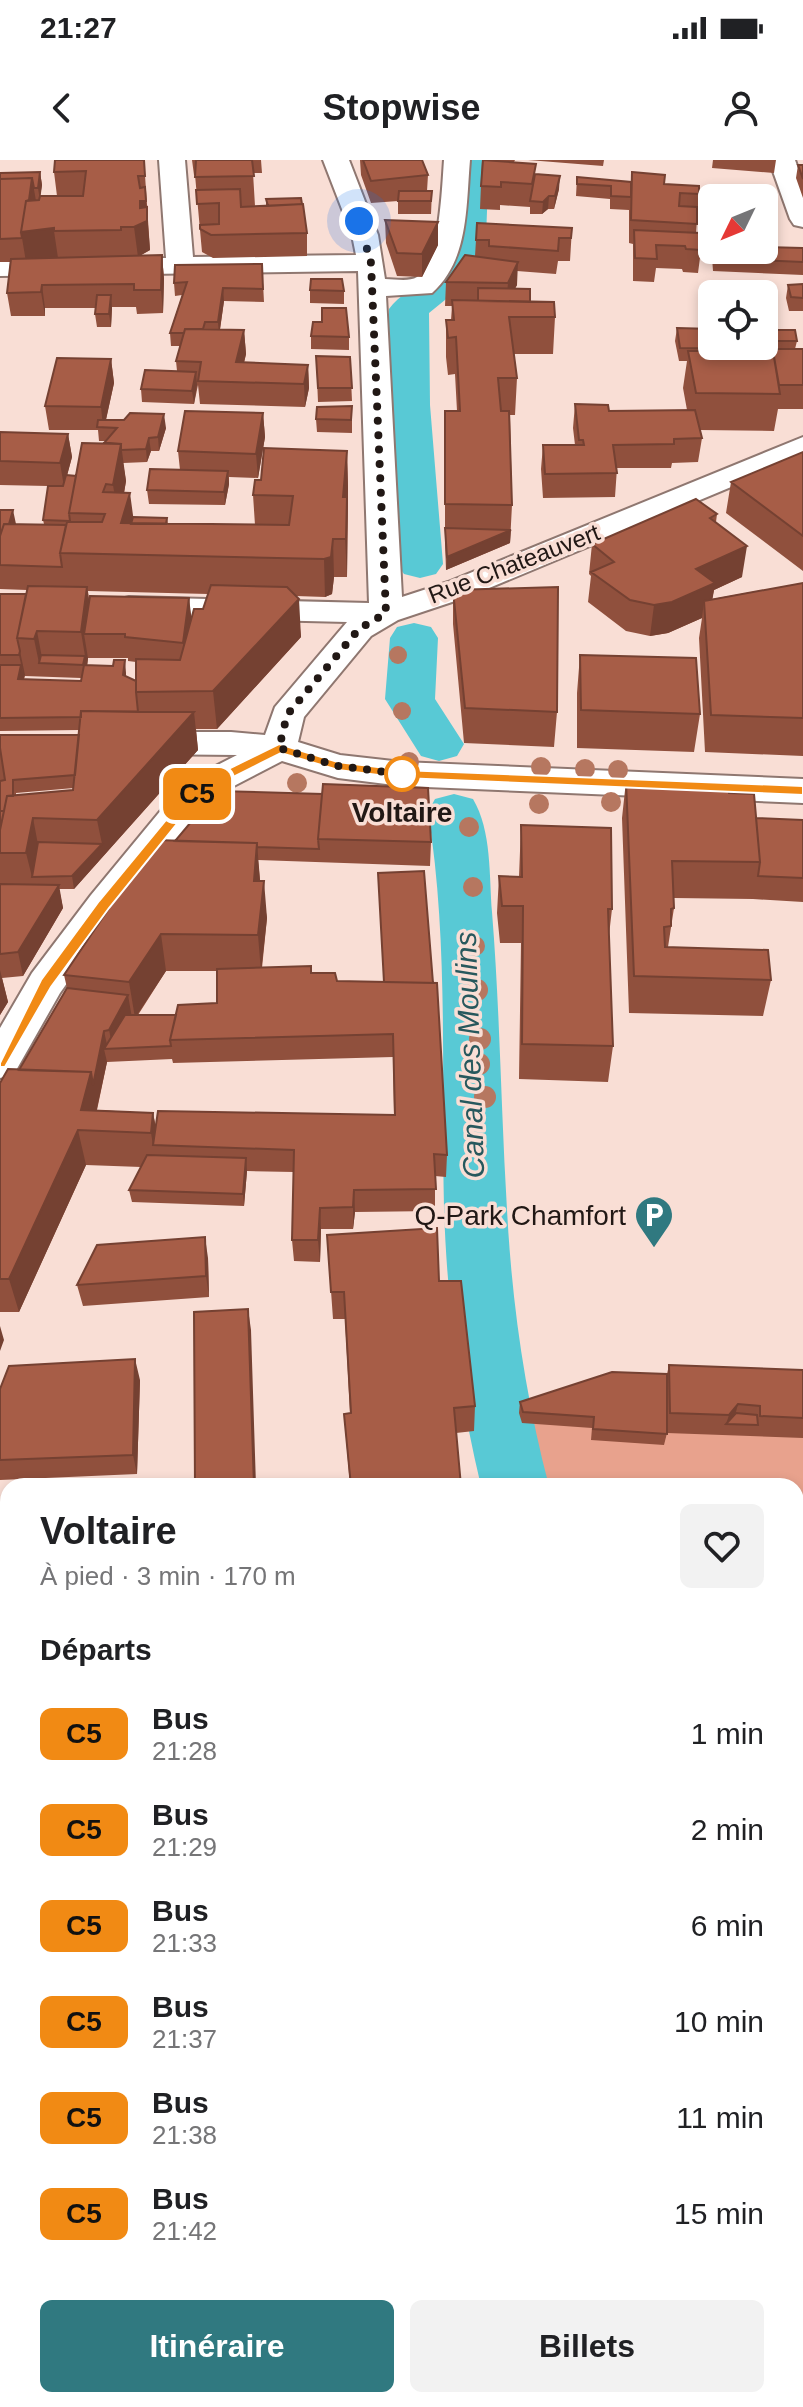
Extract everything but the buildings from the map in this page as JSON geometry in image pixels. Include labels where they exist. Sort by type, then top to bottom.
[{"type":"street","points":[[172,160],[180,264]]},
{"type":"street","points":[[94,606],[386,613],[372,276],[365,235],[336,160]]},
{"type":"street","points":[[0,268],[180,264],[372,276],[422,287],[444,259],[457,160]]},
{"type":"street","points":[[782,160],[803,219]]},
{"type":"street","name":"Rue Chateauvert","points":[[279,748],[287,715],[359,629],[386,613],[459,589],[803,446]]},
{"type":"street","points":[[105,742],[231,743],[279,748],[338,766],[402,774],[803,791]]},
{"type":"street","points":[[0,1063],[46,983],[104,904],[189,801],[217,780],[279,748]]},
{"type":"street","points":[[0,989],[46,983]]},
{"type":"shaded area","points":[[803,1391],[803,1478],[536,1478],[519,1413]]},
{"type":"waterway","name":"Canal des Moulins","points":[[420,564],[409,405],[409,309],[442,283],[467,237],[471,160]]},
{"type":"waterway","name":"Canal des Moulins","points":[[414,638],[410,699],[439,744]]},
{"type":"waterway","name":"Canal des Moulins","points":[[454,812],[462,872],[470,1002],[479,1281],[498,1418],[513,1478]]},
{"type":"bus line","name":"C5","points":[[0,1063],[46,983],[104,904],[189,801],[217,780],[279,748],[338,766],[402,774],[803,791]]},
{"type":"place","name":"Voltaire","points":[[402,774]]},
{"type":"place","name":"Q-Park Chamfort","points":[[654,1249]]},
{"type":"route","points":[[359,221],[371,263],[386,613],[359,629],[287,715],[279,748],[338,766],[402,774]]}]
